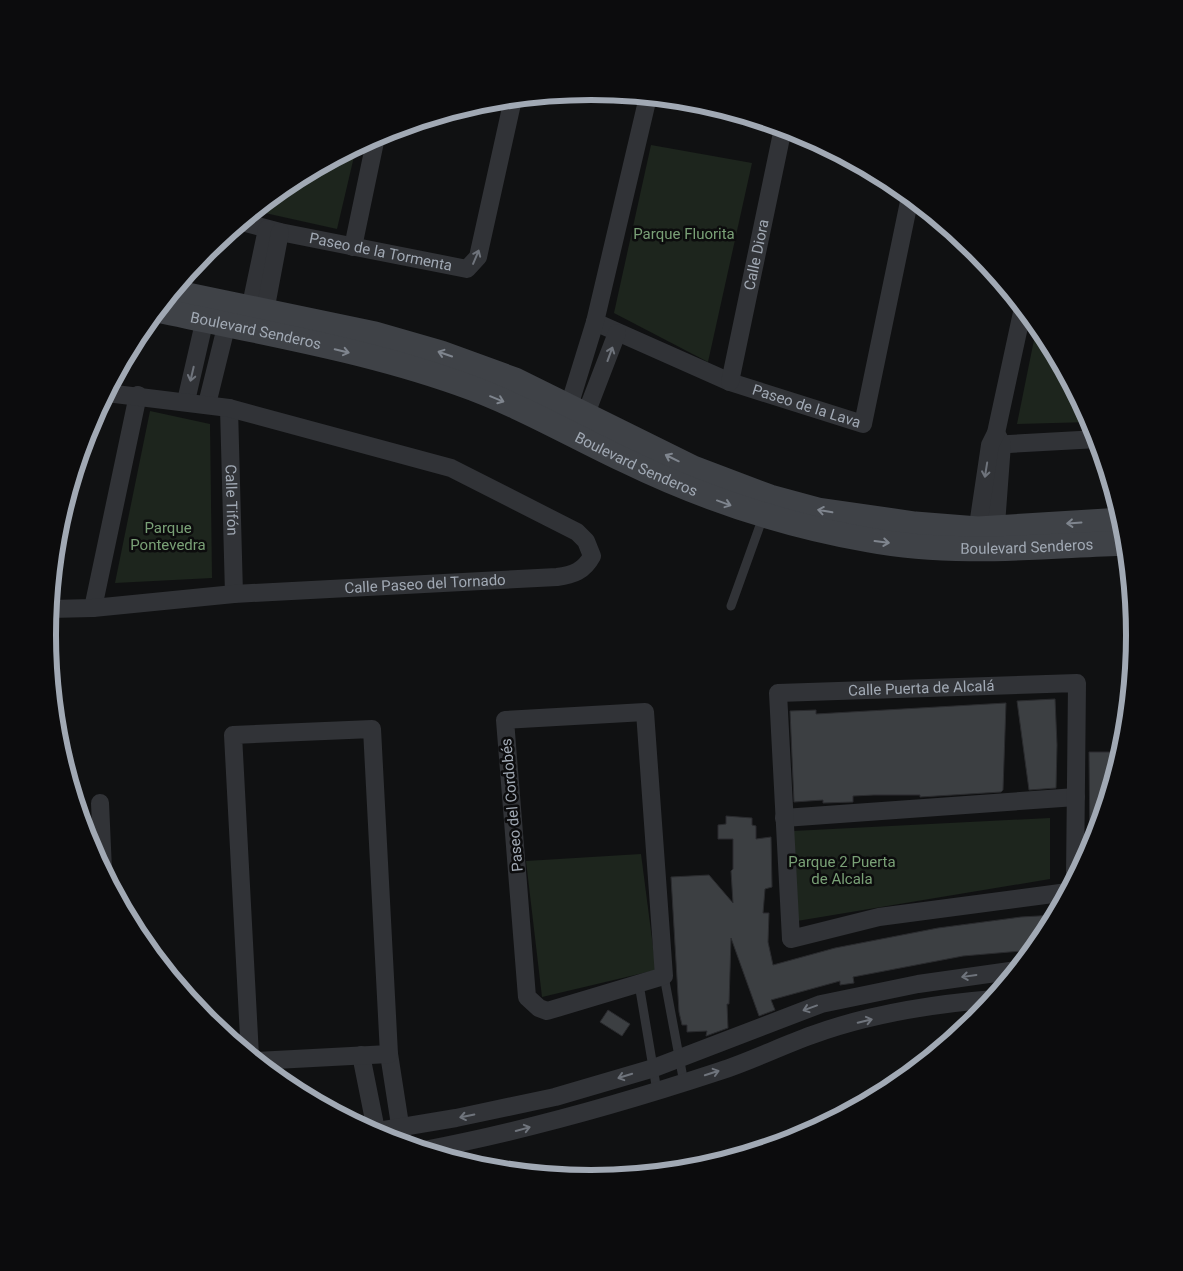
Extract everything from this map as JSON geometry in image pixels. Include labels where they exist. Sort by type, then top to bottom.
[{"type":"main road","name":"Boulevard Senderos","points":[[180,294],[237,316],[459,383],[513,405],[574,421],[622,460],[696,493],[767,506],[871,541],[931,537],[1118,543]]},
{"type":"main road","name":"Boulevard Senderos","points":[[167,311],[237,316]]},
{"type":"main road","name":"Boulevard Senderos","points":[[986,539],[1114,521]]},
{"type":"street","points":[[574,421],[595,322],[647,103]]},
{"type":"street","name":"Paseo de la Tormenta","points":[[250,224],[353,247],[467,269],[474,264],[478,257],[511,107]]},
{"type":"street","name":"Calle Diora","points":[[730,382],[781,136]]},
{"type":"street","points":[[353,247],[374,147]]},
{"type":"street","name":"Paseo de la Lava","points":[[595,322],[730,382],[863,424],[908,205]]},
{"type":"street","points":[[207,404],[237,316],[273,230]]},
{"type":"street","points":[[186,401],[237,316]]},
{"type":"street","points":[[986,539],[996,441],[1021,317]]},
{"type":"street","points":[[574,421],[617,333]]},
{"type":"street","name":"Calle Paseo del Tornado","points":[[57,609],[93,608],[234,594],[557,577],[571,575],[582,570],[592,556],[586,540],[577,532],[451,468],[229,408],[114,393]]},
{"type":"street","points":[[93,608],[138,395]]},
{"type":"street","name":"Calle Tifón","points":[[229,408],[234,594]]},
{"type":"street","points":[[996,441],[1089,439]]},
{"type":"street","name":"Calle Puerta de Alcalá","points":[[1060,893],[879,917],[791,938],[778,693],[1077,683],[1075,865]]},
{"type":"street","name":"Paseo del Cordobés","points":[[644,712],[664,976],[547,1011],[539,1008],[527,997],[505,720],[644,712]]},
{"type":"street","points":[[249,1047],[233,735],[372,728],[390,1054],[402,1136]]},
{"type":"street","points":[[784,818],[1076,797]]},
{"type":"street","points":[[100,803],[102,852]]},
{"type":"street","points":[[403,1136],[555,1097],[654,1068],[821,1004],[918,984],[1007,971]]},
{"type":"street","points":[[436,1148],[520,1130],[684,1083],[732,1067],[813,1034],[918,1007],[983,1000]]},
{"type":"street","points":[[265,1060],[390,1054]]},
{"type":"street","points":[[361,1055],[373,1124]]},
{"type":"lane","points":[[731,606],[767,506]]},
{"type":"lane","points":[[664,976],[684,1083]]},
{"type":"lane","points":[[639,984],[657,1091]]},
{"type":"green space","name":"Parque Fluorita","points":[[651,145],[752,163],[708,362],[614,313]]},
{"type":"green space","points":[[354,155],[337,229],[264,213],[294,190]]},
{"type":"green space","points":[[1035,335],[1072,399],[1082,422],[1017,424]]},
{"type":"green space","name":"Parque Pontevedra","points":[[150,411],[210,424],[212,578],[115,583]]},
{"type":"green space","name":"Parque 2 Puerta de Alcala","points":[[1050,818],[1050,879],[797,921],[793,831]]},
{"type":"green space","points":[[641,854],[656,970],[542,997],[526,861]]},
{"type":"building","points":[[1055,699],[1056,788],[1029,790],[1017,701]]},
{"type":"building","points":[[1006,703],[1003,790],[1001,792],[920,797],[920,795],[853,796],[853,802],[823,803],[823,800],[794,802],[790,711],[816,710],[816,714]]},
{"type":"building","points":[[1089,752],[1114,752],[1109,774],[1090,830]]},
{"type":"building","points":[[726,816],[752,818],[752,825],[756,826],[756,839],[771,837],[772,887],[765,889],[763,913],[769,913],[768,942],[773,965],[835,948],[938,928],[1021,917],[1048,915],[1024,951],[963,956],[853,977],[854,983],[840,985],[840,981],[771,1000],[775,1010],[759,1016],[731,938],[729,1004],[727,1004],[728,1028],[706,1036],[707,1031],[687,1032],[687,1025],[682,1025],[679,1012],[671,877],[709,875],[733,903],[731,871],[733,869],[733,839],[718,839],[718,825],[726,824]]},
{"type":"building","points":[[608,1010],[630,1024],[622,1036],[600,1022]]}]
